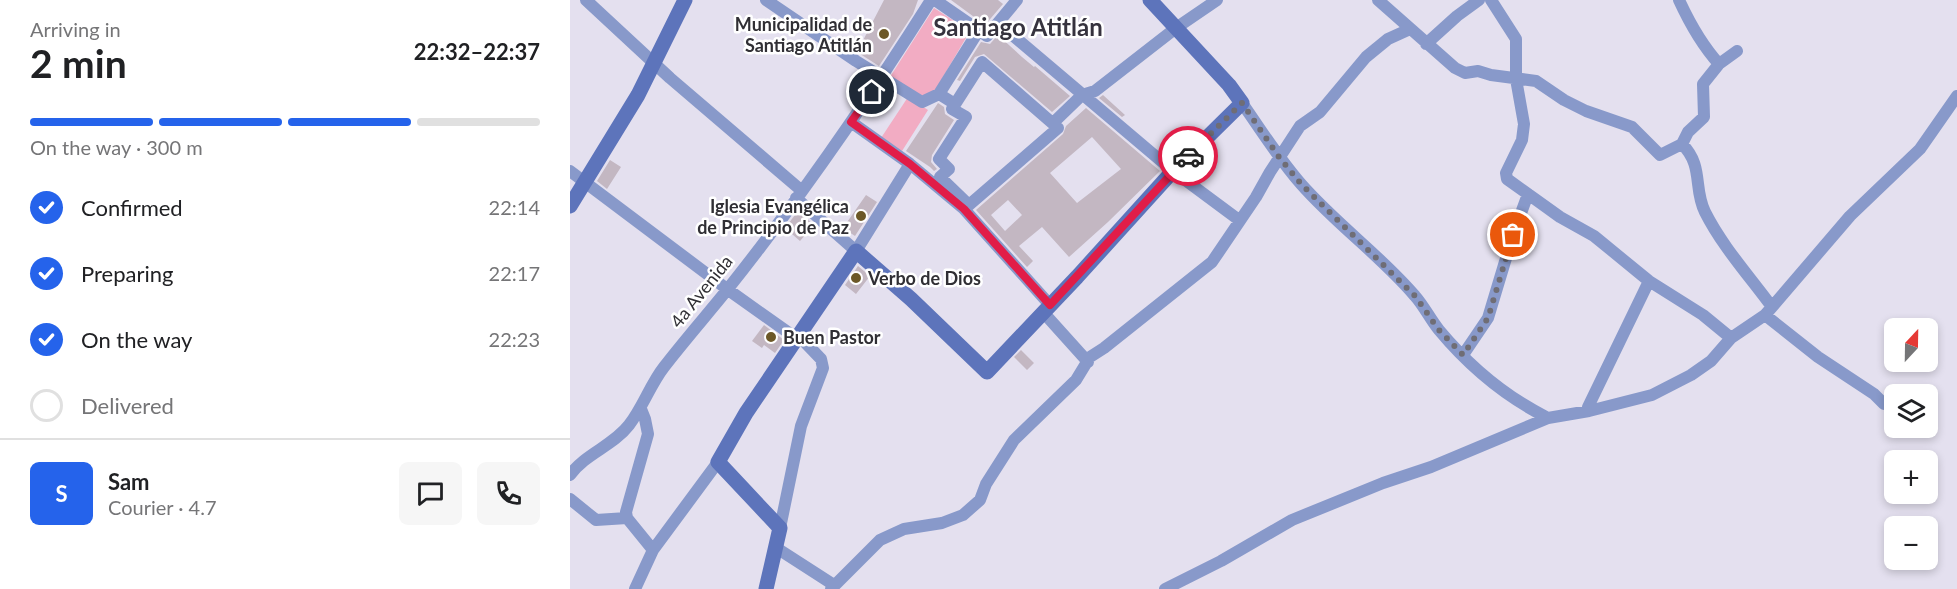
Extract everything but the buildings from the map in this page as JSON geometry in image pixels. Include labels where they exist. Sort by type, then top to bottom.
[{"type":"main road","points":[[570,206],[638,95],[685,0]]},
{"type":"main road","points":[[766,589],[780,528],[718,462],[746,413],[856,251],[911,299],[987,372],[1173,171],[1242,103],[1229,85],[1150,0]]},
{"type":"street","points":[[586,0],[799,195],[856,251],[910,164]]},
{"type":"street","points":[[766,0],[922,102],[939,94],[979,30]]},
{"type":"street","points":[[933,0],[987,36],[1017,0]]},
{"type":"street","name":"4a Avenida","points":[[570,474],[584,460],[624,432],[662,370],[799,195],[933,0]]},
{"type":"street","points":[[1053,123],[1082,95],[1095,91],[1176,28],[1217,0]]},
{"type":"street","points":[[1378,0],[1455,68],[1465,73],[1478,71],[1536,81],[1564,100],[1632,127],[1660,155],[1682,144],[1688,132],[1704,117],[1703,84],[1719,64],[1737,51]]},
{"type":"street","points":[[1426,44],[1479,0]]},
{"type":"street","points":[[1491,0],[1515,39],[1516,79],[1524,124],[1522,140],[1506,173],[1508,179],[1570,224],[1594,236],[1649,281],[1703,315],[1731,338]]},
{"type":"street","points":[[1679,0],[1689,23],[1704,47],[1719,64]]},
{"type":"street","points":[[998,23],[1173,171],[1239,220]]},
{"type":"street","points":[[775,547],[832,587],[880,540],[904,529],[942,524],[963,515],[980,500],[986,484],[1014,440],[1076,380],[1090,357],[1212,262],[1300,126],[1320,112],[1366,57],[1388,39],[1410,29]]},
{"type":"street","points":[[982,62],[1058,128],[969,205],[940,177],[949,169],[939,159],[966,117],[952,109],[955,104],[982,62]]},
{"type":"street","points":[[939,94],[955,104]]},
{"type":"street","points":[[1165,589],[1221,561],[1292,520],[1548,418],[1589,411],[1652,394],[1691,375],[1711,360],[1731,338],[1769,311],[1850,216],[1920,148],[1957,96]]},
{"type":"street","points":[[1242,103],[1279,157],[1309,192],[1416,297],[1438,329],[1463,355],[1488,379],[1524,406],[1548,418]]},
{"type":"street","points":[[851,122],[910,164],[964,209],[1088,362]]},
{"type":"street","points":[[1682,144],[1691,153],[1705,211],[1769,311],[1818,357],[1874,394],[1884,405]]},
{"type":"street","points":[[570,171],[727,289],[797,337],[821,359],[823,368],[798,436],[780,528]]},
{"type":"street","points":[[1463,355],[1488,318],[1528,194]]},
{"type":"street","points":[[1589,411],[1588,407],[1649,281]]},
{"type":"street","points":[[640,409],[648,434],[626,512],[627,518],[653,550]]},
{"type":"street","points":[[635,589],[653,550],[718,462]]},
{"type":"street","points":[[570,500],[596,520],[627,518]]},
{"type":"shaded area","points":[[934,8],[970,31],[933,94],[922,96],[890,77]]},
{"type":"shaded area","points":[[908,97],[928,110],[902,151],[881,138]]},
{"type":"way so far","points":[[1188,156],[1242,103],[1279,157],[1302,185],[1416,297],[1438,329],[1463,355],[1488,318],[1513,235]]},
{"type":"place","name":"Municipalidad de Santiago Atitlán","points":[[884,34]]},
{"type":"place","name":"Iglesia Evangélica de Principio de Paz","points":[[861,216]]},
{"type":"place","name":"Verbo de Dios","points":[[856,278]]},
{"type":"place","name":"Buen Pastor","points":[[771,337]]},
{"type":"district","name":"Santiago Atitlán","points":[[1018,26]]},
{"type":"route","points":[[872,92],[851,122],[910,164],[964,209],[1050,305],[1188,156]]}]
